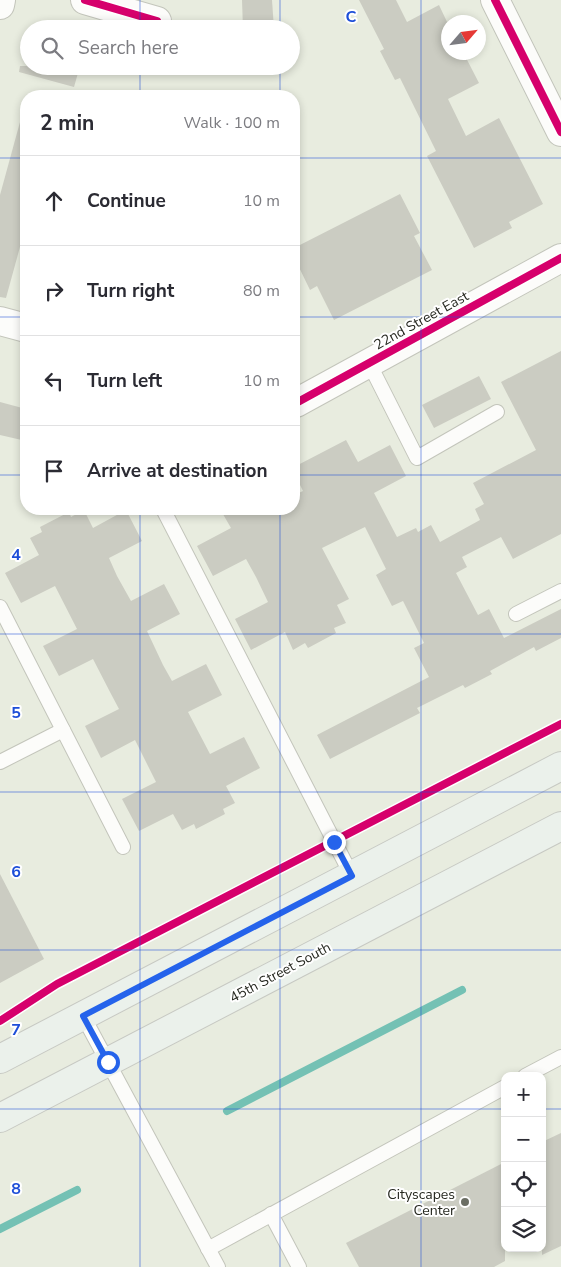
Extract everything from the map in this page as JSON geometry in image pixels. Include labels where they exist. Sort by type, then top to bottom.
[{"type":"main road","points":[[0,1059],[561,766]]},
{"type":"main road","name":"45th Street South","points":[[0,1118],[561,826]]},
{"type":"street","points":[[0,5],[2,0]]},
{"type":"street","points":[[86,0],[154,20]]},
{"type":"street","points":[[495,0],[561,132]]},
{"type":"street","name":"22nd Street East","points":[[300,401],[561,258]]},
{"type":"street","points":[[0,321],[20,326]]},
{"type":"lane","points":[[369,363],[417,458],[498,412]]},
{"type":"lane","points":[[165,515],[352,876]]},
{"type":"lane","points":[[516,614],[561,592]]},
{"type":"lane","points":[[0,607],[123,847]]},
{"type":"lane","points":[[0,762],[63,730]]},
{"type":"lane","points":[[83,1016],[218,1267]]},
{"type":"lane","points":[[533,1072],[561,1057]]},
{"type":"lane","points":[[208,1249],[501,1089]]},
{"type":"lane","points":[[271,1214],[299,1267]]},
{"type":"building","points":[[242,0],[272,0],[273,20],[243,20]]},
{"type":"building","points":[[359,0],[396,0],[407,22],[439,5],[444,15],[441,15],[441,60],[467,60],[479,83],[448,99],[466,136],[499,118],[543,204],[509,222],[512,228],[474,248],[427,156],[436,151],[400,78],[395,80],[380,51],[384,49]]},
{"type":"building","points":[[30,75],[77,75],[74,87]]},
{"type":"building","points":[[20,122],[20,247],[6,298],[0,297],[0,195]]},
{"type":"building","points":[[400,194],[420,233],[414,236],[432,270],[334,320],[317,286],[310,290],[300,269],[300,245]]},
{"type":"building","points":[[561,351],[561,534],[513,559],[501,537],[462,557],[467,567],[456,573],[478,615],[489,609],[504,638],[561,609],[561,638],[536,651],[534,647],[490,671],[492,674],[465,688],[463,685],[417,708],[420,713],[330,759],[317,735],[429,677],[414,648],[424,643],[403,601],[392,606],[376,575],[386,569],[365,527],[322,548],[349,599],[337,605],[346,623],[334,628],[336,633],[308,648],[305,643],[293,650],[285,632],[251,650],[235,619],[268,602],[256,577],[246,559],[213,576],[197,546],[231,528],[223,515],[300,515],[300,492],[303,491],[300,485],[300,464],[346,440],[358,462],[390,445],[406,476],[374,493],[397,537],[416,528],[418,532],[431,525],[440,542],[480,520],[475,509],[484,504],[473,483],[536,450],[501,382]]},
{"type":"building","points":[[479,376],[491,399],[434,428],[422,405]]},
{"type":"building","points":[[0,402],[20,407],[20,440],[0,435]]},
{"type":"building","points":[[63,515],[70,515],[71,517],[75,515],[86,515],[93,528],[117,515],[129,515],[142,541],[109,558],[131,601],[164,584],[180,614],[147,631],[163,665],[172,681],[206,664],[222,695],[188,712],[210,754],[244,737],[260,768],[226,786],[235,803],[223,809],[225,814],[196,829],[194,824],[182,830],[173,814],[139,831],[122,799],[156,782],[135,740],[101,758],[85,726],[119,709],[93,659],[59,676],[43,646],[77,629],[55,586],[21,603],[5,573],[39,555],[30,538],[42,532],[40,527]]},
{"type":"building","points":[[0,874],[44,959],[0,983]]},
{"type":"building","points":[[561,1133],[561,1246],[542,1255],[542,1252],[546,1252],[546,1140]]},
{"type":"building","name":"Cityscapes Center","points":[[501,1164],[501,1252],[505,1252],[505,1261],[494,1267],[359,1267],[346,1243]]},
{"type":"waterway","points":[[227,1111],[462,990]]},
{"type":"waterway","points":[[0,1229],[77,1190]]},
{"type":"cycle path","points":[[85,0],[154,20]]},
{"type":"cycle path","points":[[495,0],[561,132]]},
{"type":"cycle path","points":[[300,401],[561,258]]},
{"type":"cycle path","points":[[0,1021],[57,984],[561,724]]},
{"type":"place","name":"Cityscapes Center","points":[[465,1202]]},
{"type":"route","points":[[108,1062],[83,1016],[352,876],[334,842]]}]
